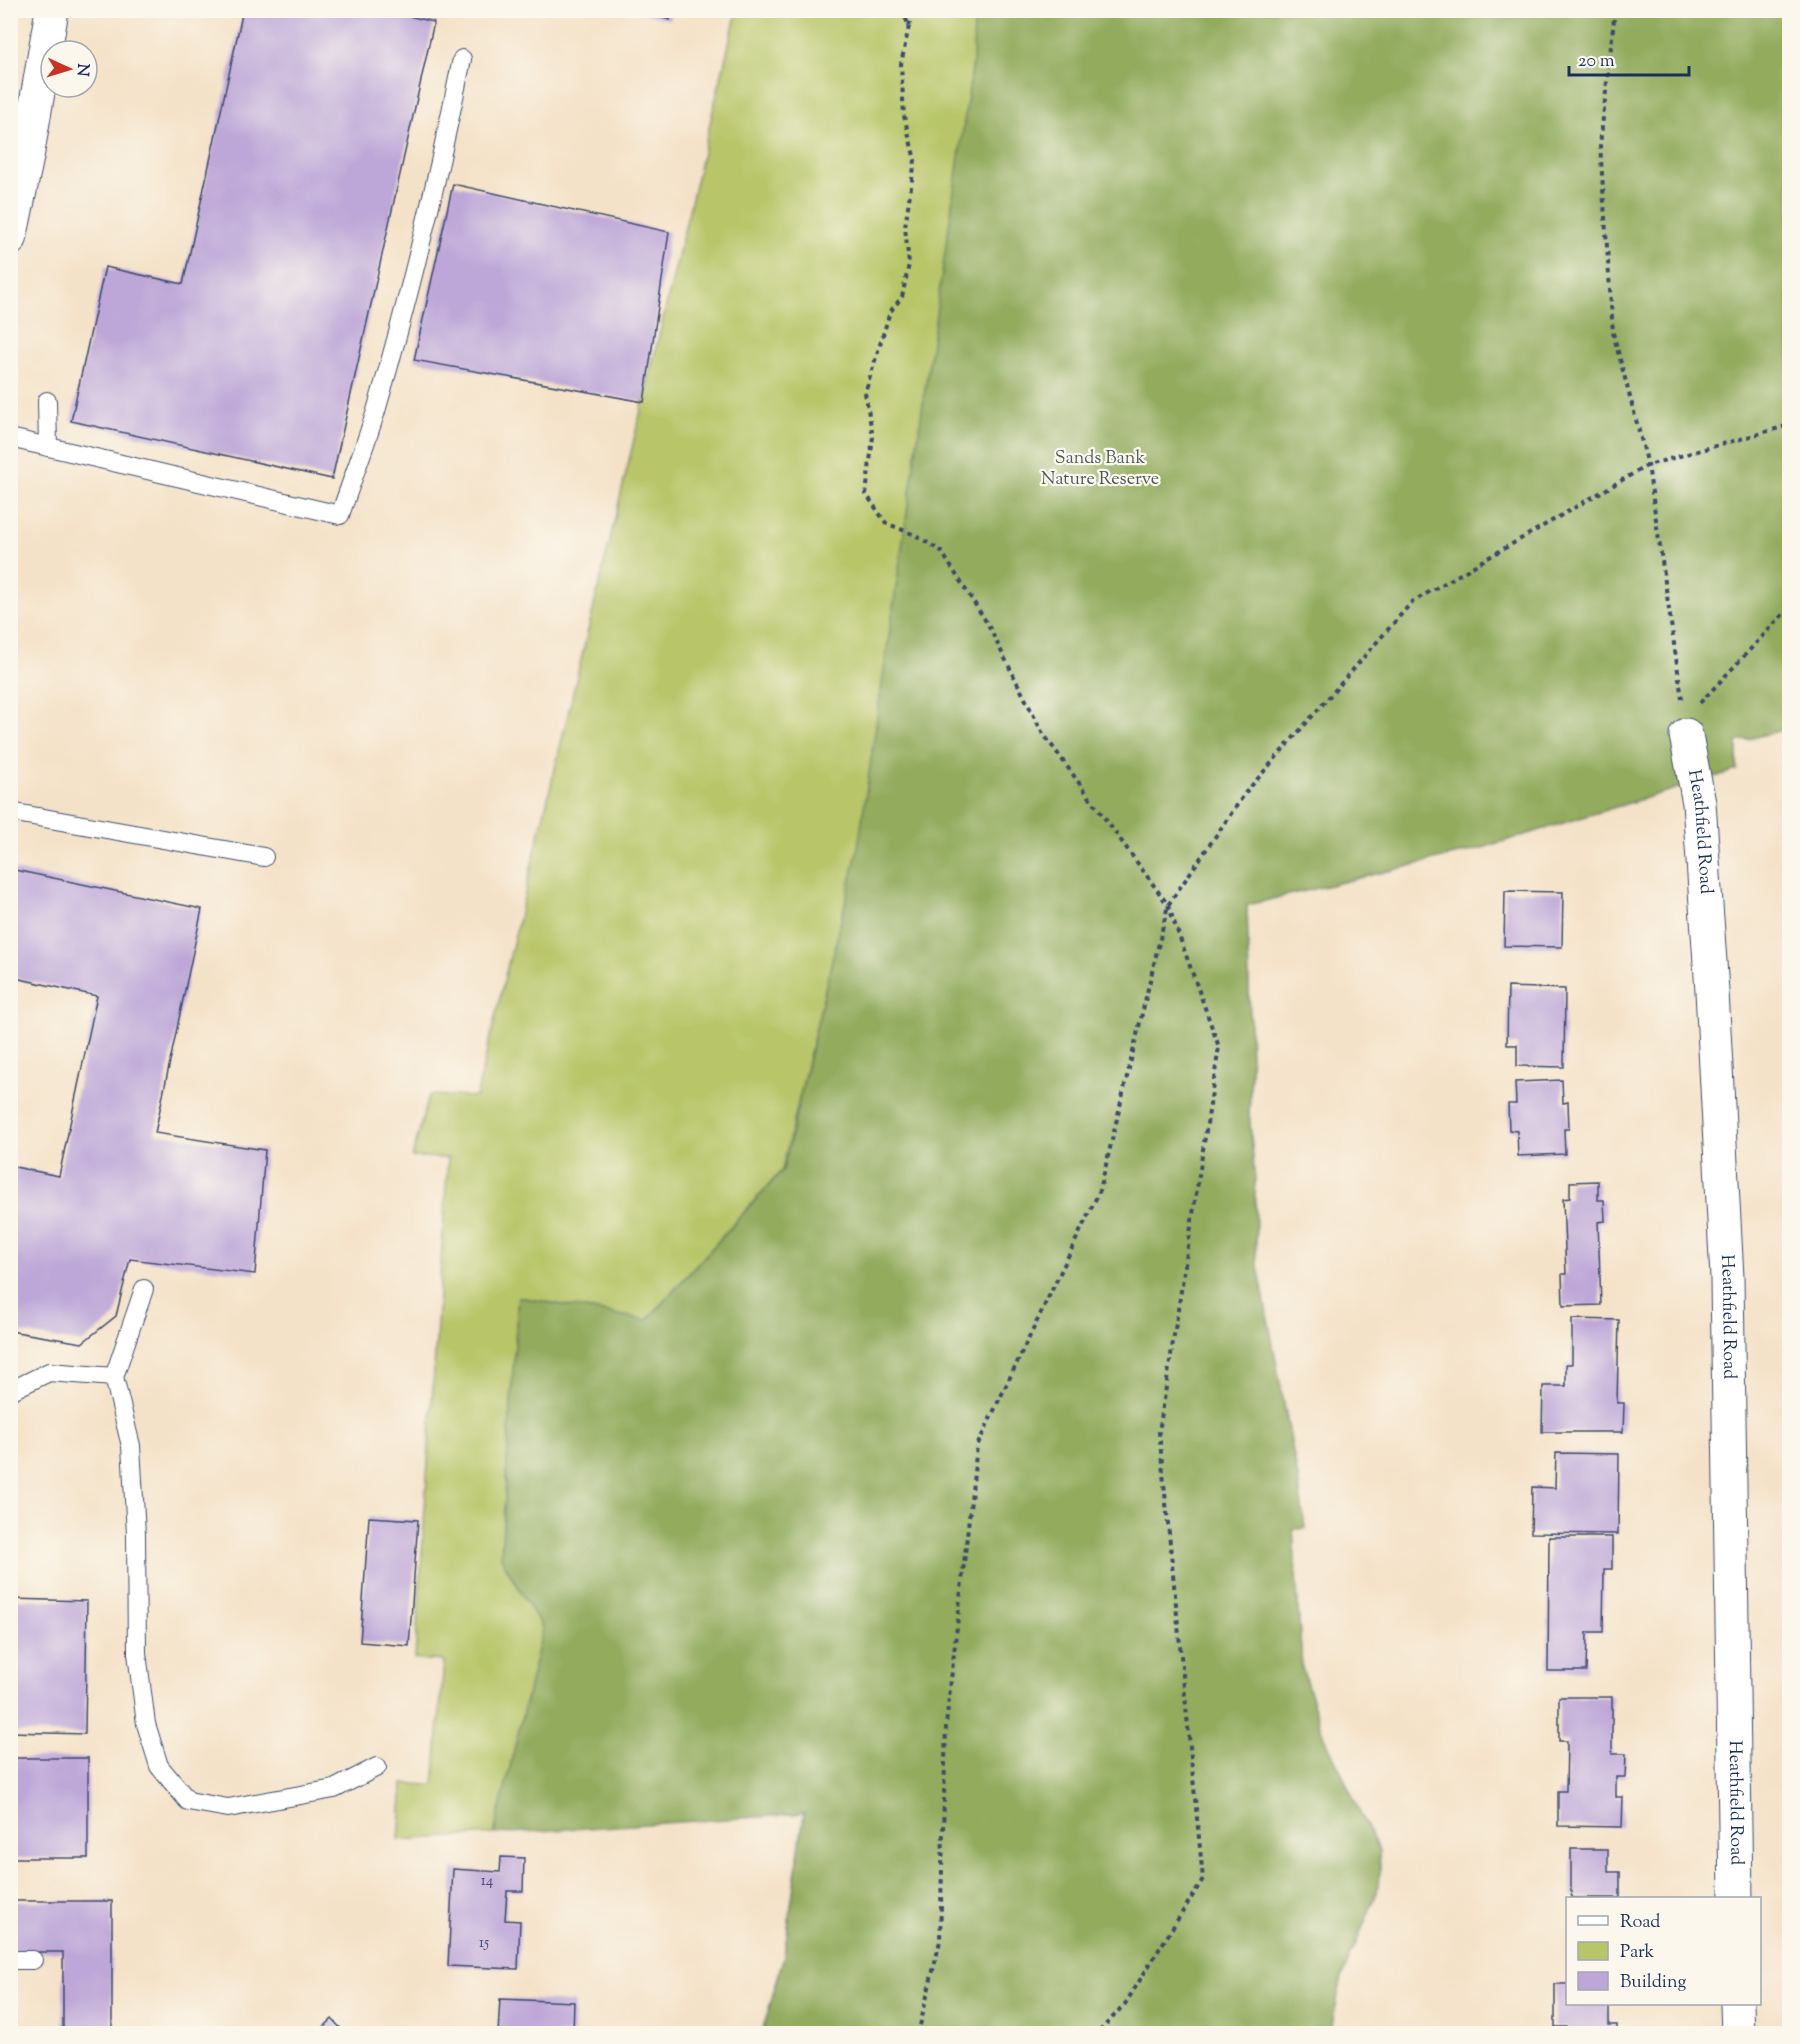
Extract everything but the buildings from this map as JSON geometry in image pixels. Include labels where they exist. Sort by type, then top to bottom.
[{"type":"street","points":[[10,239],[27,157],[52,10]]},
{"type":"street","name":"Heathfield Road","points":[[1685,727],[1700,815],[1713,991],[1726,1266],[1736,1897]]},
{"type":"street","points":[[1737,2005],[1738,2034]]},
{"type":"lane","points":[[10,438],[340,515],[375,413],[403,314],[431,201],[462,59]]},
{"type":"lane","points":[[47,400],[48,447]]},
{"type":"lane","points":[[10,812],[264,857]]},
{"type":"lane","points":[[144,1289],[114,1377],[131,1446],[136,1534],[137,1653],[146,1724],[159,1767],[188,1801],[228,1808],[334,1789],[377,1767]]},
{"type":"lane","points":[[10,1391],[49,1372],[114,1377]]},
{"type":"lane","points":[[10,1960],[33,1960]]},
{"type":"path","points":[[902,10],[909,26]]},
{"type":"path","points":[[913,10],[901,64],[904,117],[915,160],[905,227],[909,264],[902,297],[890,312],[865,393],[873,437],[866,494],[886,523],[915,535],[941,551],[987,623],[1042,732],[1168,904],[1219,1047],[1159,1432],[1203,1879],[1125,2004],[1097,2034]]},
{"type":"path","points":[[1615,10],[1600,145],[1613,333],[1648,465],[1685,727]]},
{"type":"path","points":[[918,2034],[940,1941],[946,1725],[977,1446],[1100,1190],[1168,904],[1246,792],[1412,602],[1648,465],[1790,425]]},
{"type":"path","points":[[1685,727],[1790,607]]},
{"type":"green space","name":"Sands Bank Nature Reserve","points":[[737,11],[1789,11],[1789,728],[1737,742],[1737,770],[1475,850],[1247,905],[1251,1069],[1249,1113],[1255,1182],[1256,1256],[1297,1473],[1305,1528],[1293,1529],[1302,1668],[1322,1732],[1379,1852],[1380,1871],[1377,1892],[1342,1977],[1330,2033],[762,2033],[784,1956],[804,1814],[829,973],[782,1170],[647,1320],[518,1297],[501,1557],[543,1629],[494,1834],[399,1840],[403,1784],[434,1785],[444,1661],[415,1659],[448,1158],[412,1157],[429,1095],[476,1097]]},
{"type":"green space","name":"Sands Bank Nature Reserve","points":[[974,11],[1789,11],[1789,728],[1737,742],[1737,770],[1475,850],[1247,905],[1251,1069],[1249,1113],[1255,1182],[1256,1256],[1297,1473],[1305,1528],[1293,1529],[1302,1668],[1322,1732],[1379,1852],[1380,1871],[1377,1892],[1342,1977],[1330,2033],[762,2033],[784,1956],[804,1814],[494,1834],[543,1629],[501,1558],[518,1297],[647,1320],[783,1170],[858,848],[973,61]]}]
